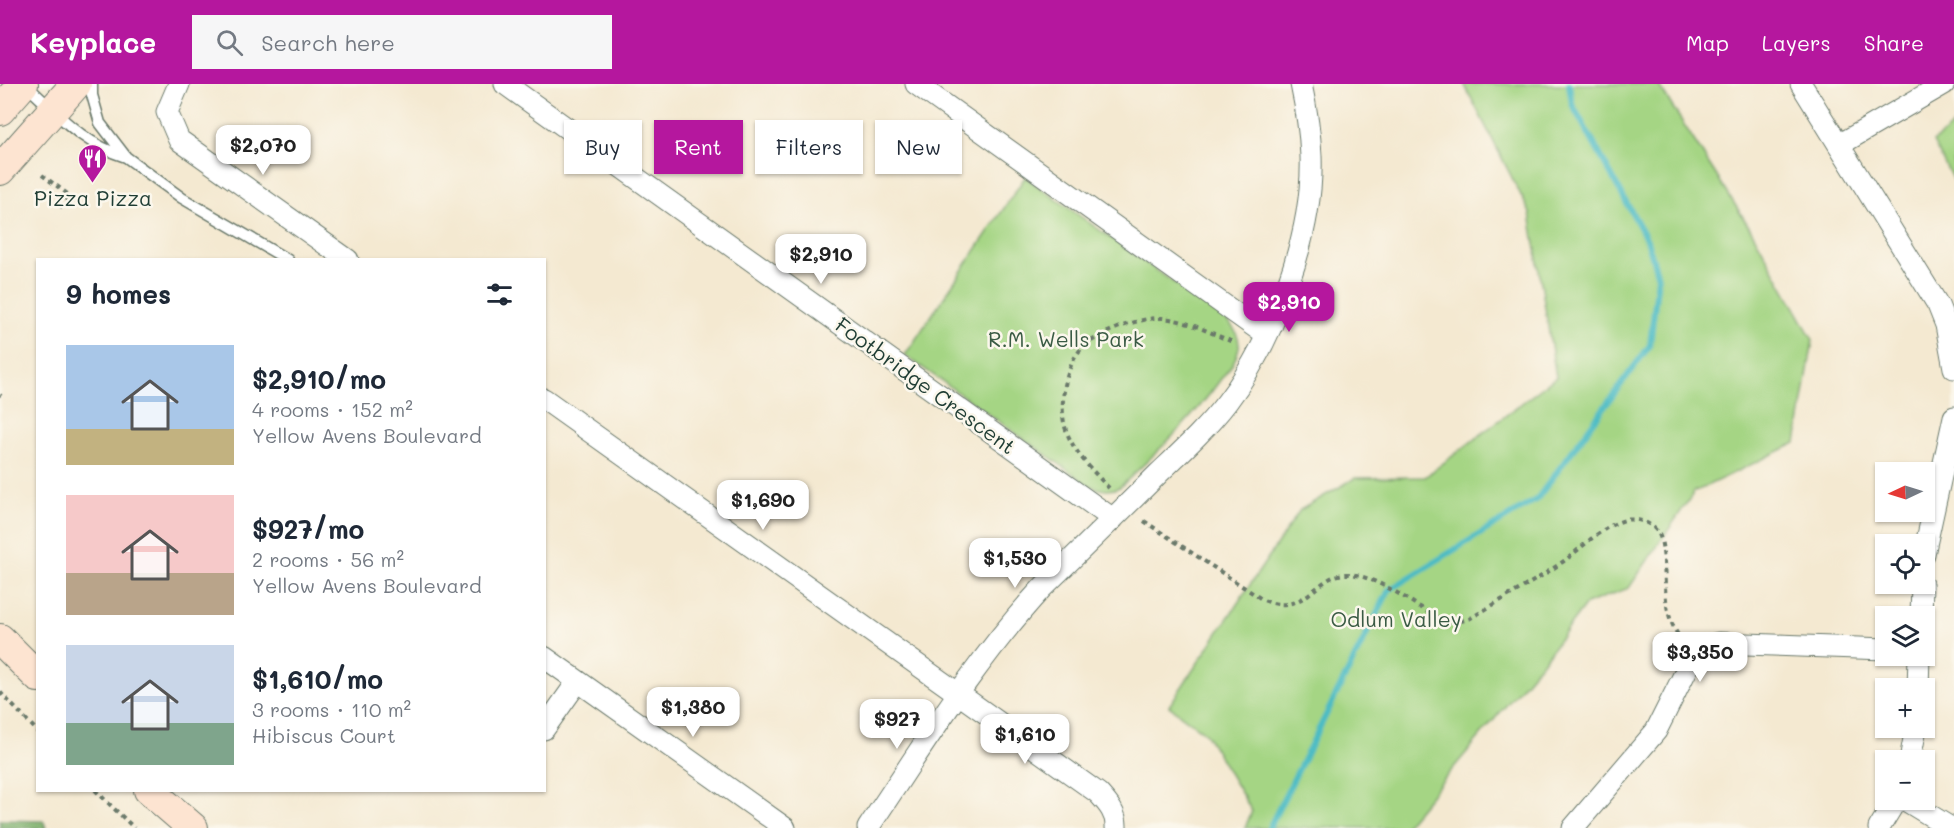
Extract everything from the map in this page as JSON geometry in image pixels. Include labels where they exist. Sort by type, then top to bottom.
[{"type":"main road","points":[[0,110],[24,84]]},
{"type":"main road","points":[[0,170],[76,84]]},
{"type":"main road","points":[[0,639],[36,674]]},
{"type":"main road","points":[[151,792],[193,828]]},
{"type":"street","points":[[179,84],[167,112],[179,140],[345,258]]},
{"type":"street","name":"Footbridge Crescent","points":[[506,84],[1113,519]]},
{"type":"street","points":[[916,84],[1266,336]]},
{"type":"street","points":[[868,828],[958,694],[1017,615],[1215,417],[1248,371],[1266,336],[1292,268],[1310,190],[1311,157],[1301,84]]},
{"type":"street","points":[[1801,84],[1938,305],[1946,325],[1954,368]]},
{"type":"street","points":[[1839,145],[1944,84]]},
{"type":"street","points":[[546,400],[1098,793],[1110,805],[1116,828]]},
{"type":"street","points":[[1928,534],[1954,417]]},
{"type":"street","points":[[1573,828],[1656,730],[1695,653],[1707,646],[1719,643],[1875,650]]},
{"type":"street","points":[[546,658],[785,828]]},
{"type":"street","points":[[546,726],[578,681]]},
{"type":"street","points":[[1879,828],[1890,810]]},
{"type":"street","points":[[1921,810],[1951,828]]},
{"type":"lane","points":[[24,84],[83,138],[105,151],[126,158],[182,198],[285,258]]},
{"type":"lane","points":[[92,84],[92,95],[100,123],[126,158]]},
{"type":"path","points":[[42,175],[69,195],[59,209]]},
{"type":"path","points":[[1109,488],[1078,454],[1065,429],[1062,401],[1068,373],[1082,348],[1104,335],[1151,318],[1165,318],[1235,343]]},
{"type":"path","points":[[1144,521],[1263,600],[1273,604],[1294,603],[1304,599],[1327,580],[1336,576],[1357,575],[1418,605],[1436,618],[1458,622],[1469,619],[1563,561],[1601,532],[1624,520],[1633,519],[1650,525],[1661,539],[1667,610],[1671,626],[1680,638]]},
{"type":"path","points":[[0,692],[36,730]]},
{"type":"path","points":[[97,792],[134,828]]},
{"type":"green space","name":"Odlum Valley","points":[[1464,84],[1658,84],[1753,233],[1813,340],[1796,443],[1694,492],[1629,588],[1586,604],[1540,665],[1403,828],[1245,828],[1252,811],[1206,734],[1169,706],[1300,510],[1355,478],[1425,477],[1556,377],[1530,213]]},
{"type":"green space","points":[[1954,125],[1954,182],[1933,142]]},
{"type":"green space","name":"R.M. Wells Park","points":[[1025,177],[1225,319],[1237,335],[1239,347],[1235,360],[1210,394],[1173,436],[1116,489],[1104,490],[1089,485],[905,355]]},
{"type":"green space","points":[[0,820],[43,821],[47,828],[0,828]]},
{"type":"waterway","points":[[1269,828],[1389,590],[1537,499],[1650,345],[1658,277],[1647,240],[1572,104],[1569,84]]},
{"type":"place","name":"Pizza Pizza","points":[[93,184]]}]
